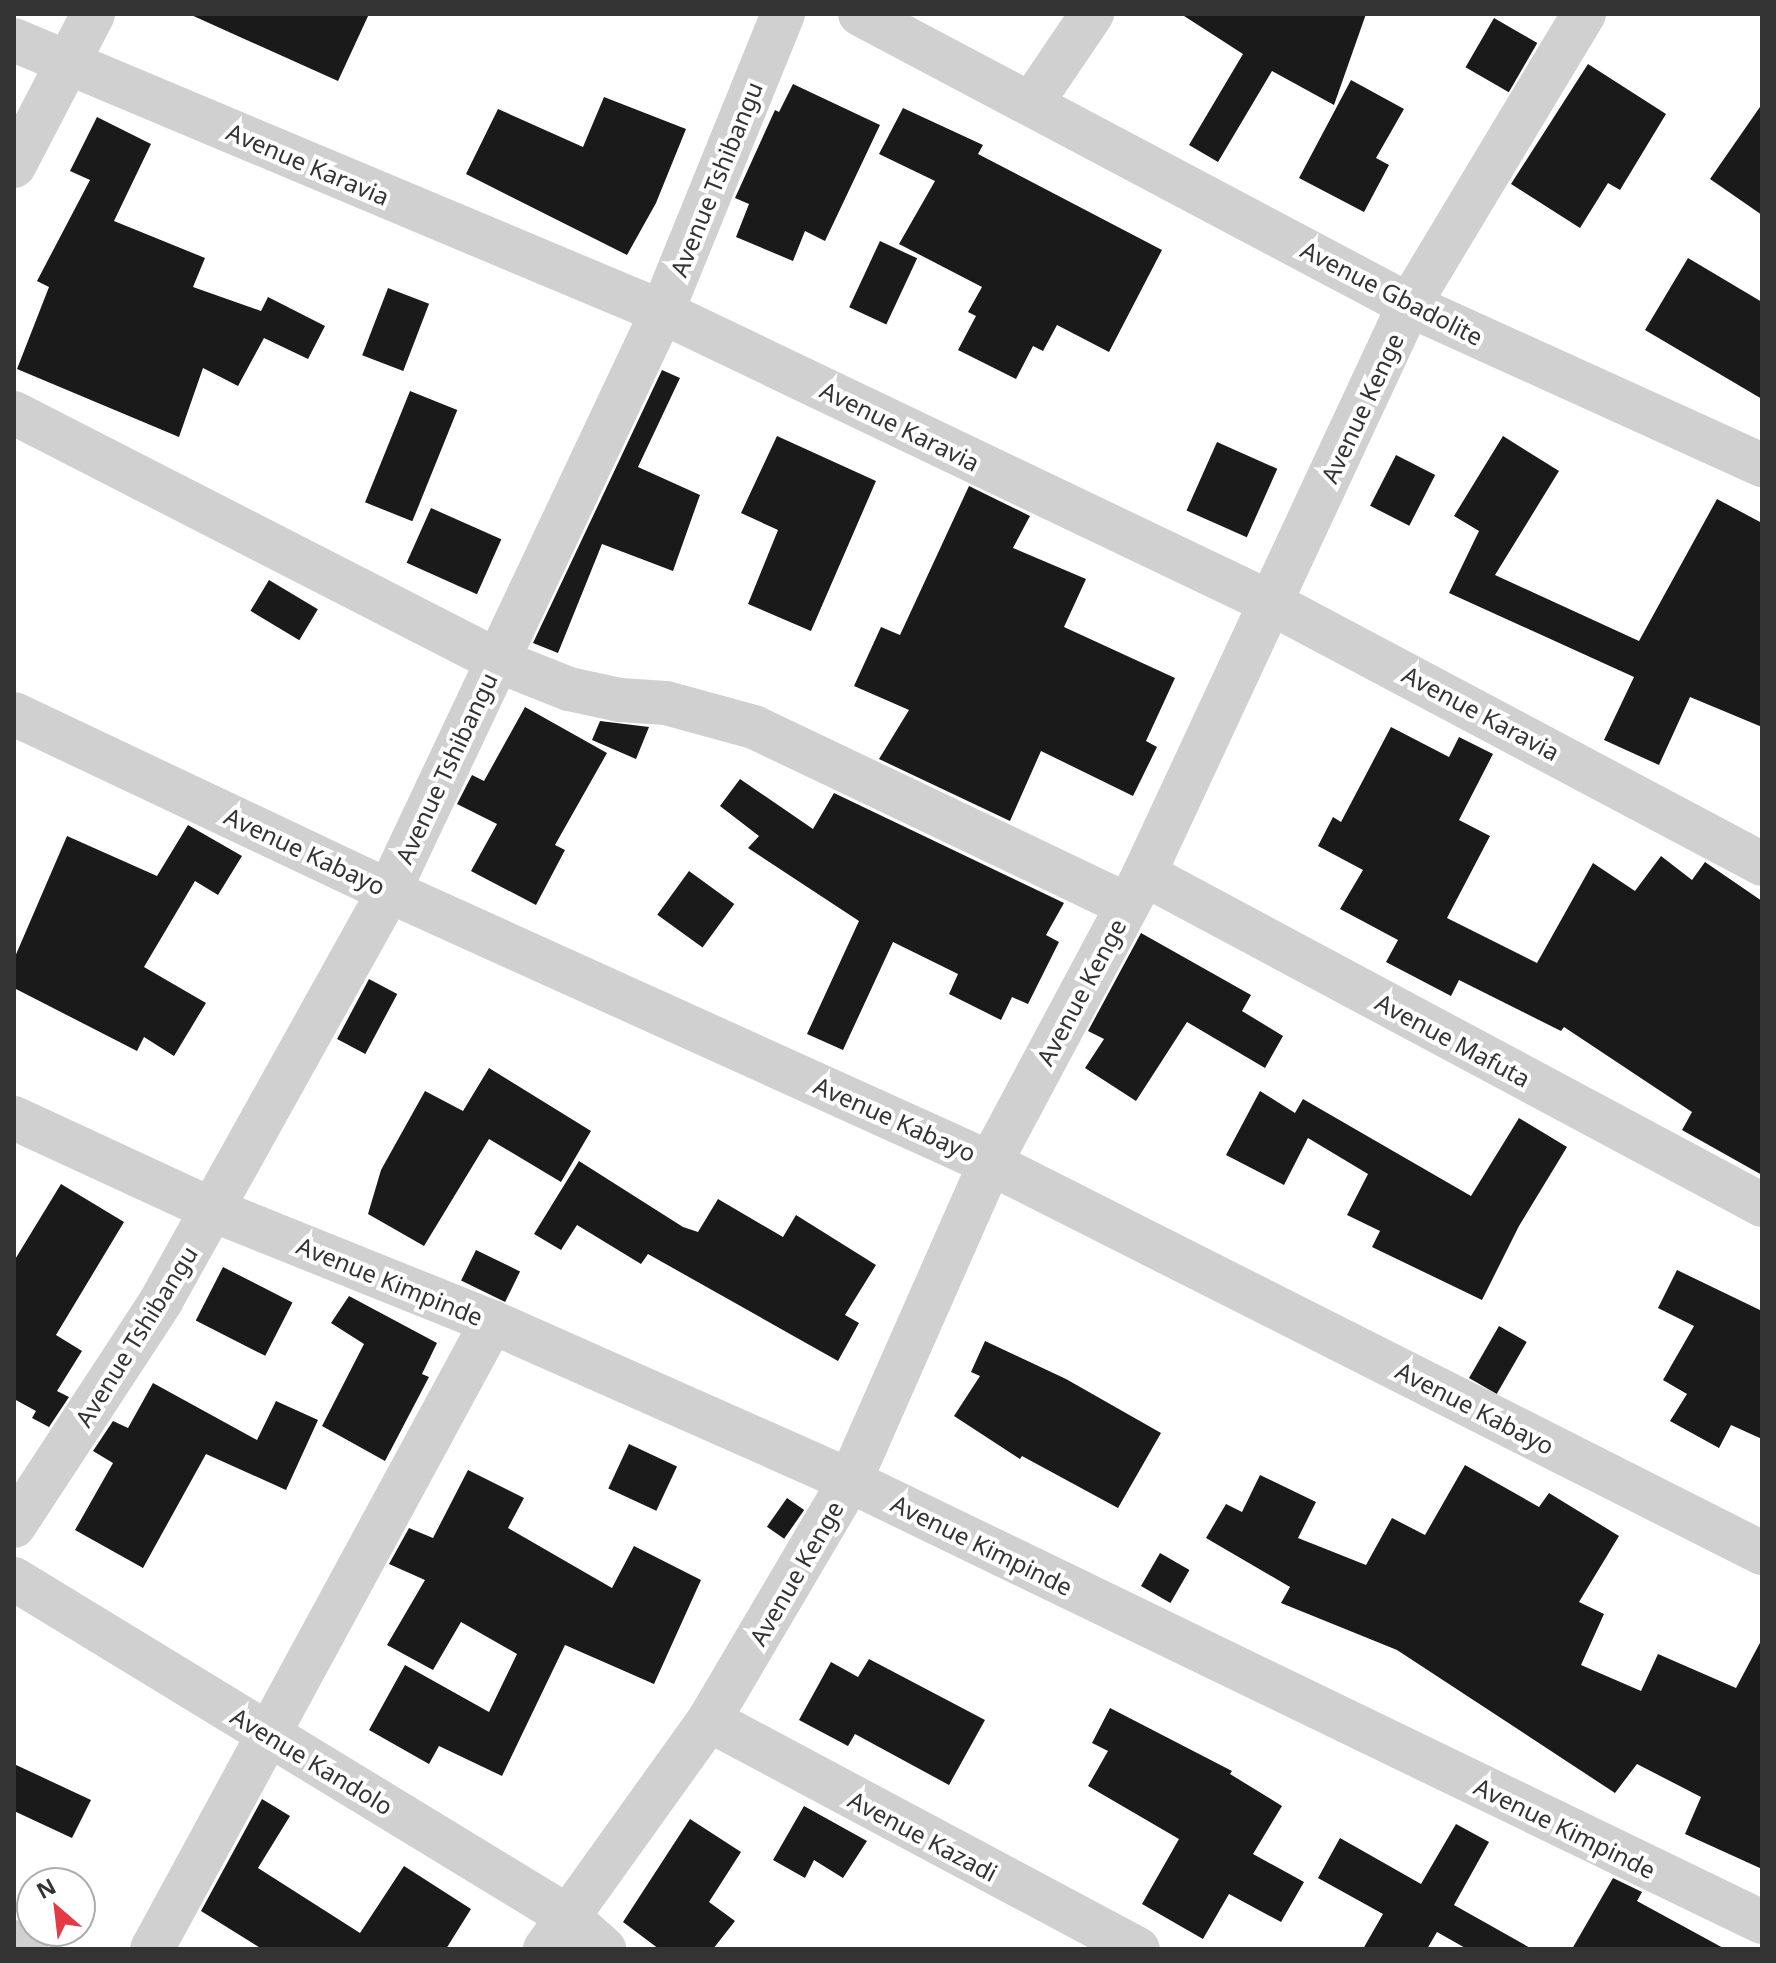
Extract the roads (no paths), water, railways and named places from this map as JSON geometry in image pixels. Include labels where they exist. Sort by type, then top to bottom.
[{"type":"street","points":[[14,166],[93,14]]},
{"type":"street","name":"Avenue Tshibangu","points":[[14,1526],[161,1301],[389,891],[662,312],[783,14]]},
{"type":"street","name":"Avenue Gbadolite","points":[[860,14],[1409,305],[1762,465]]},
{"type":"street","points":[[1031,104],[1092,14]]},
{"type":"street","name":"Avenue Kenge","points":[[556,1933],[709,1720],[850,1481],[990,1163],[1136,890],[1409,305],[1584,14]]},
{"type":"street","name":"Avenue Karavia","points":[[14,40],[662,312],[1271,603],[1762,864]]},
{"type":"street","points":[[14,413],[496,660],[569,689],[666,703],[754,727],[1136,890]]},
{"type":"street","name":"Avenue Kabayo","points":[[14,714],[389,891],[990,1163],[1762,1553]]},
{"type":"street","name":"Avenue Mafuta","points":[[1136,890],[1762,1205]]},
{"type":"street","name":"Avenue Kimpinde","points":[[14,1118],[213,1210],[492,1322],[850,1481],[1762,1922]]},
{"type":"street","points":[[152,1949],[492,1322]]},
{"type":"street","name":"Avenue Kandolo","points":[[14,1579],[269,1735],[556,1933],[604,1949]]},
{"type":"street","name":"Avenue Kazadi","points":[[709,1720],[1138,1949]]},
{"type":"street","points":[[14,1942],[26,1949]]}]
